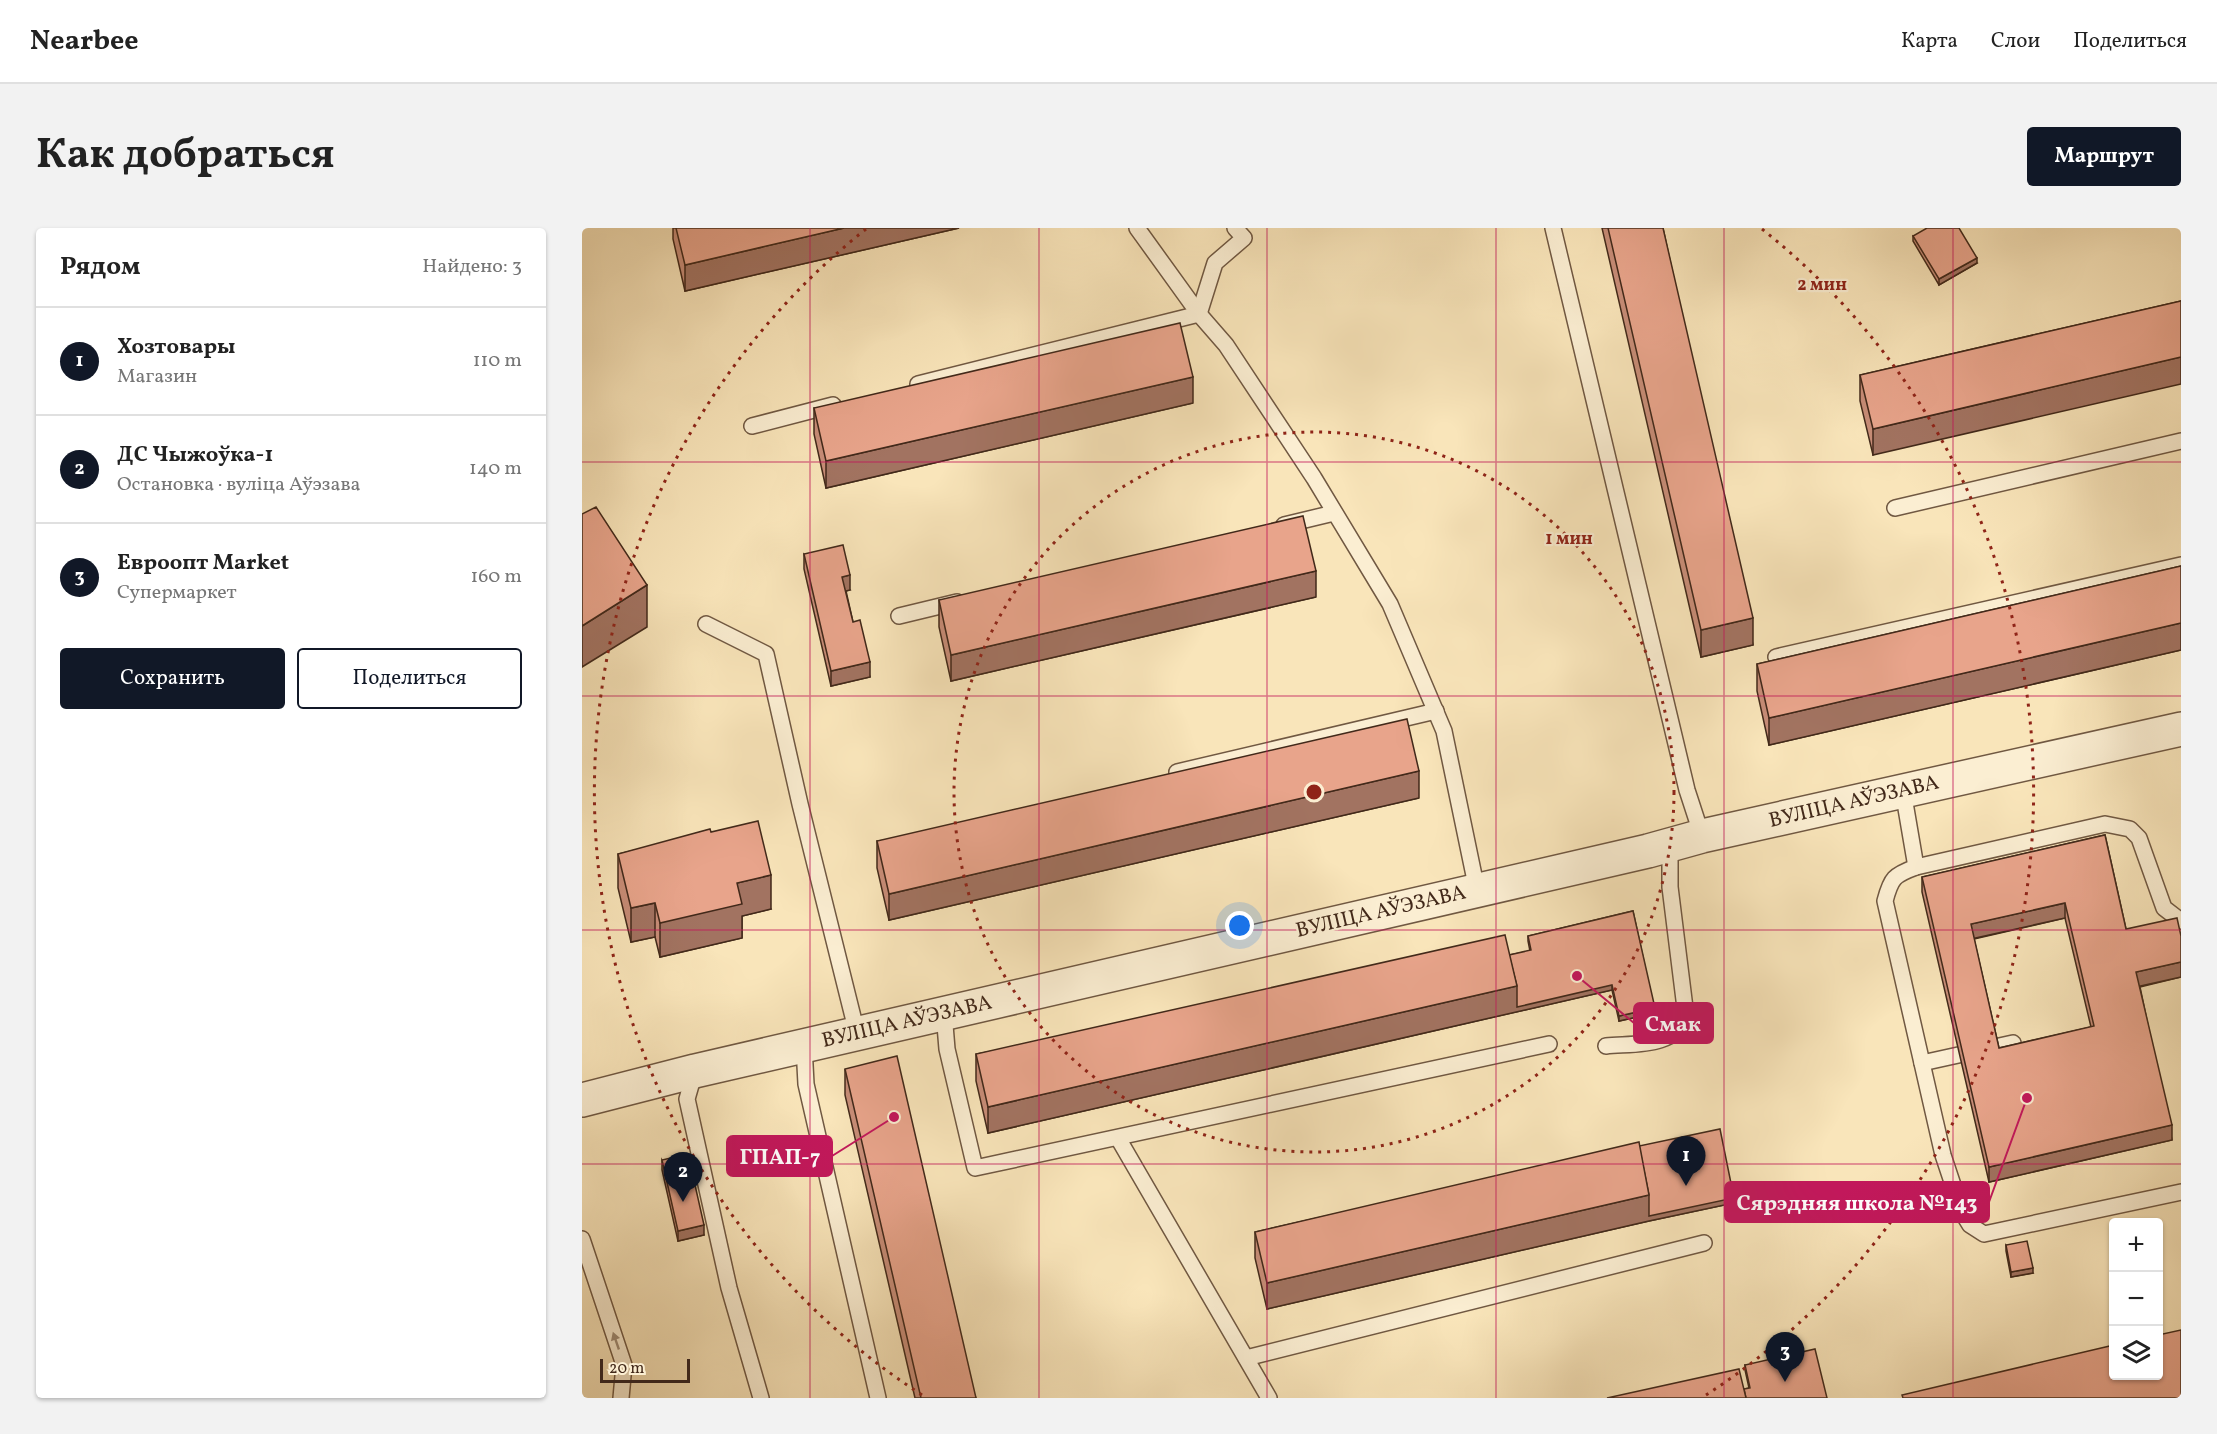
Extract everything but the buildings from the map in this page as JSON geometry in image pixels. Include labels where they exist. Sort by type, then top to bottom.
[{"type":"street","name":"ВУЛІЦА АЎЭЗАВА","points":[[582,1100],[695,1071],[1702,836],[2181,729]]},
{"type":"lane","points":[[1137,228],[1199,314],[1226,345],[1314,478],[1390,604],[1444,731],[1477,890]]},
{"type":"lane","points":[[1199,314],[1215,263],[1244,238],[1235,228]]},
{"type":"lane","points":[[1553,228],[1687,790],[1702,836]]},
{"type":"lane","points":[[901,388],[1199,314]]},
{"type":"lane","points":[[752,426],[843,403]]},
{"type":"lane","points":[[1895,508],[2181,441]]},
{"type":"lane","points":[[1265,529],[1334,513]]},
{"type":"lane","points":[[1776,657],[2181,566]]},
{"type":"lane","points":[[899,616],[968,600]]},
{"type":"lane","points":[[706,624],[766,654],[800,804],[857,1033]]},
{"type":"lane","points":[[1158,776],[1436,711]]},
{"type":"lane","points":[[1903,791],[1917,867]]},
{"type":"lane","points":[[2181,921],[2164,908],[2139,838],[2130,829],[2105,824],[1901,872],[1891,881],[1886,901],[1943,1155],[1962,1212],[1970,1225],[1984,1234],[2181,1192]]},
{"type":"lane","points":[[1606,1046],[1664,1040],[1676,1034],[1686,1016],[1670,887],[1670,845]]},
{"type":"lane","points":[[944,1013],[947,1049],[975,1168],[1549,1044]]},
{"type":"lane","points":[[1922,1063],[2013,1043]]},
{"type":"lane","points":[[804,1046],[806,1084],[878,1398]]},
{"type":"lane","points":[[695,1071],[687,1099],[729,1288],[761,1398]]},
{"type":"lane","points":[[1118,1138],[1269,1398]]},
{"type":"lane","points":[[582,1239],[624,1365],[621,1398]]},
{"type":"lane","points":[[1246,1358],[1704,1243]]},
{"type":"place","name":"Смак","points":[[1577,976]]},
{"type":"place","name":"Сярэдняя школа №143","points":[[2027,1098]]},
{"type":"place","name":"ГПАП-7","points":[[894,1117]]},
{"type":"place","name":"Хозтовары","points":[[1686,1186]]},
{"type":"place","name":"ДС Чыжоўка-1","points":[[683,1202]]},
{"type":"place","name":"Евроопт Market","points":[[1785,1382]]}]
